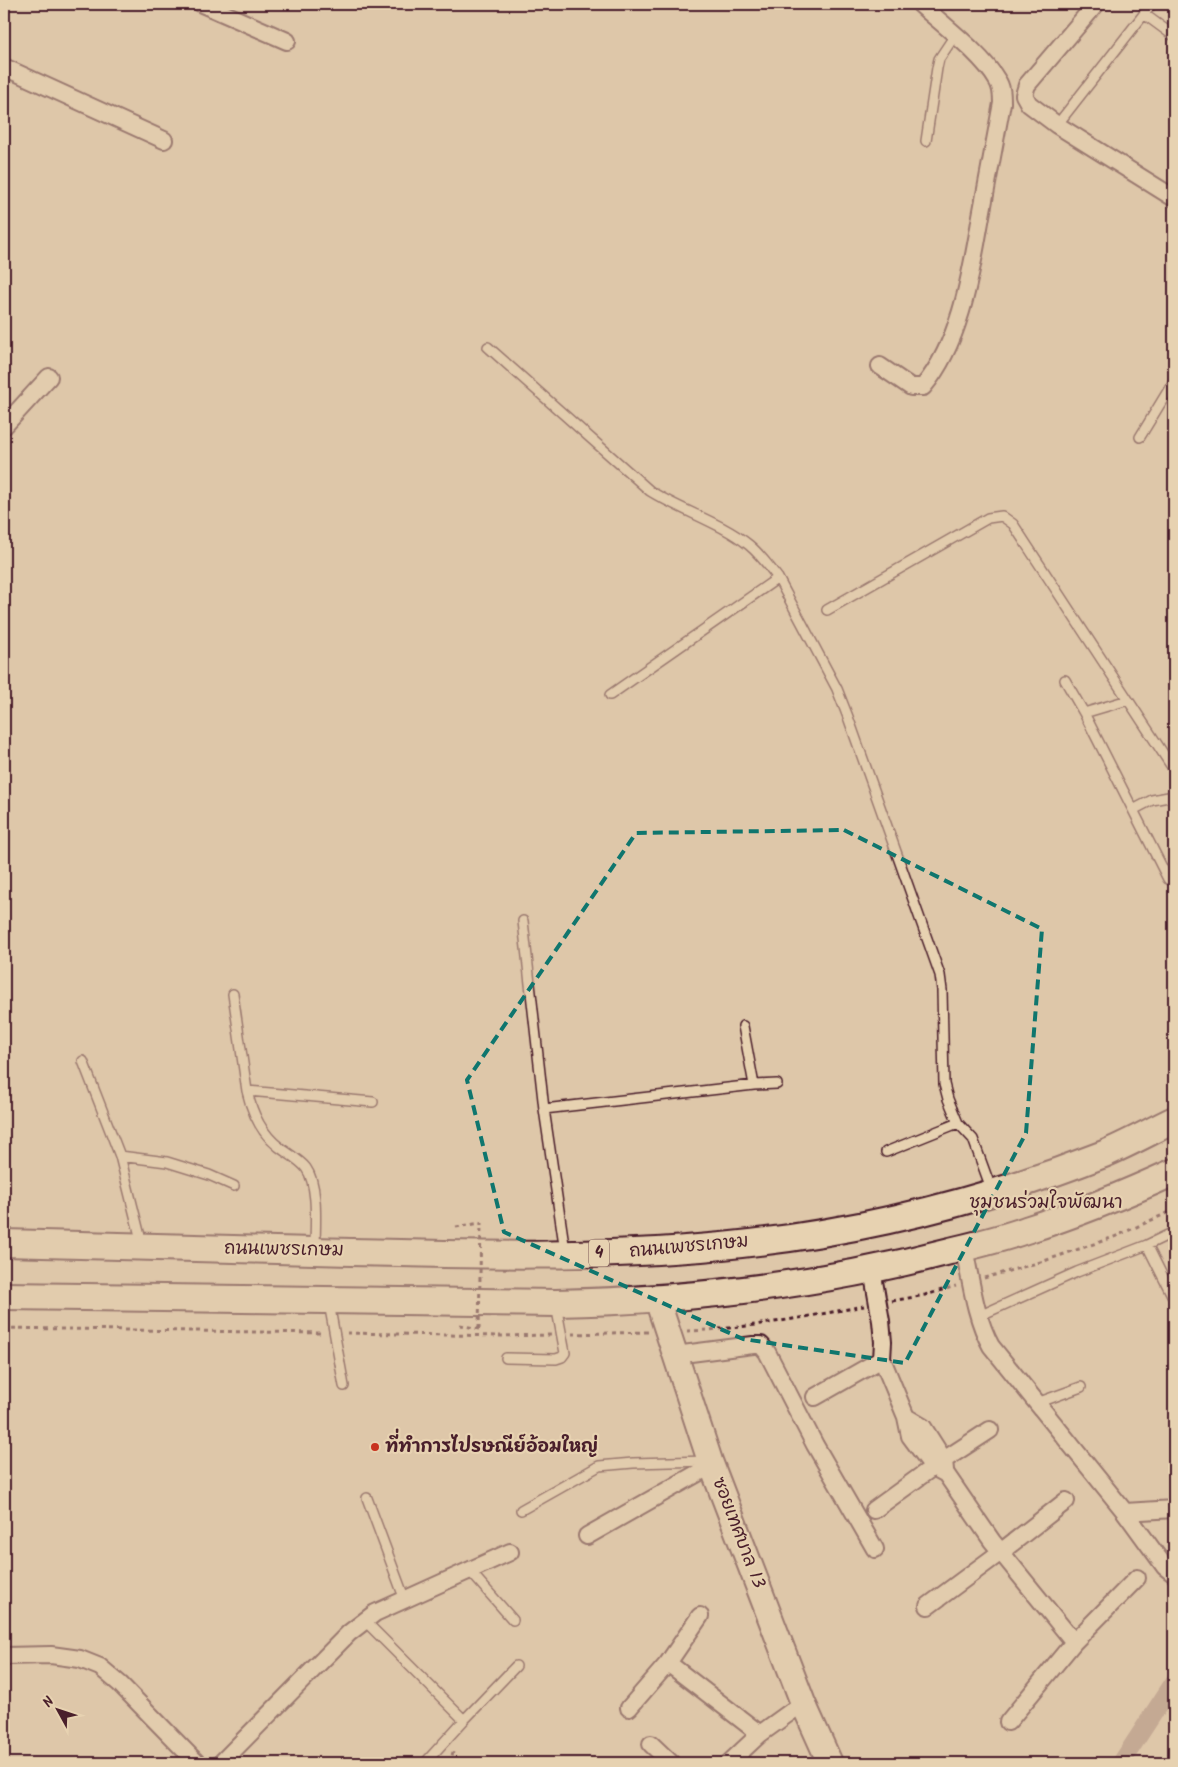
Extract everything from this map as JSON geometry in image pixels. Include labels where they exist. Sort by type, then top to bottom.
[{"type":"main road","name":"ถนนเพชรเกษม","points":[[4,1243],[315,1251],[566,1254],[642,1252],[713,1247],[803,1236],[878,1222],[993,1194],[1108,1152],[1174,1120]]},
{"type":"main road","points":[[4,1296],[329,1302],[556,1303],[657,1299],[748,1289],[872,1270],[964,1248],[1025,1231],[1136,1189],[1174,1172]]},
{"type":"street","points":[[202,4],[287,41]]},
{"type":"street","points":[[880,366],[911,387],[923,388],[934,374],[948,344],[968,288],[1002,93],[998,81],[986,65],[920,4]]},
{"type":"street","points":[[1096,4],[1027,84],[1024,95],[1028,104],[1057,125],[1174,198]]},
{"type":"street","points":[[4,67],[164,140]]},
{"type":"street","points":[[1002,93],[1024,95]]},
{"type":"street","points":[[4,426],[49,377]]},
{"type":"street","points":[[964,1248],[979,1316],[991,1346],[1125,1512],[1165,1568],[1174,1574]]},
{"type":"street","points":[[872,1270],[883,1342],[882,1359],[906,1417],[910,1436],[941,1467],[1002,1552],[1074,1642]]},
{"type":"street","name":"ซอยเทศบาล 13","points":[[657,1299],[711,1463],[803,1703],[830,1763]]},
{"type":"street","points":[[675,1355],[752,1344],[761,1345],[767,1352],[815,1445],[875,1549]]},
{"type":"street","points":[[815,1397],[882,1359]]},
{"type":"street","points":[[874,1510],[941,1467],[990,1430]]},
{"type":"street","points":[[587,1536],[711,1463]]},
{"type":"street","points":[[928,1606],[1066,1502]]},
{"type":"street","points":[[1125,1512],[1174,1509]]},
{"type":"street","points":[[222,1763],[349,1633],[375,1613],[510,1552]]},
{"type":"street","points":[[1008,1722],[1074,1642],[1136,1578]]},
{"type":"street","points":[[629,1708],[668,1663],[700,1616]]},
{"type":"street","points":[[4,1656],[50,1655],[80,1659],[100,1667],[120,1684],[197,1763]]},
{"type":"street","points":[[668,1663],[760,1734]]},
{"type":"street","points":[[730,1763],[760,1734],[803,1703]]},
{"type":"street","points":[[651,1744],[671,1763]]},
{"type":"lane","points":[[1057,125],[1152,4]]},
{"type":"lane","points":[[1144,14],[1174,36]]},
{"type":"lane","points":[[926,141],[937,68],[942,54],[955,35]]},
{"type":"lane","points":[[488,347],[650,491],[672,505],[715,524],[751,546],[778,578],[837,689],[940,975],[944,1084],[958,1123],[973,1139],[993,1194]]},
{"type":"lane","points":[[1140,437],[1174,381]]},
{"type":"lane","points":[[827,610],[988,518],[1002,516],[1013,524],[1174,770]]},
{"type":"lane","points":[[610,695],[778,578]]},
{"type":"lane","points":[[1064,680],[1084,713],[1168,879]]},
{"type":"lane","points":[[1084,713],[1128,700]]},
{"type":"lane","points":[[1133,810],[1152,800],[1174,796]]},
{"type":"lane","points":[[523,920],[544,1109],[566,1254]]},
{"type":"lane","points":[[233,994],[251,1107],[266,1134],[306,1168],[311,1181],[315,1208],[315,1251]]},
{"type":"lane","points":[[743,1026],[754,1085]]},
{"type":"lane","points":[[83,1061],[120,1156],[143,1246]]},
{"type":"lane","points":[[544,1109],[777,1084]]},
{"type":"lane","points":[[247,1091],[373,1102]]},
{"type":"lane","points":[[886,1152],[958,1123]]},
{"type":"lane","points":[[120,1156],[167,1162],[209,1175],[234,1186]]},
{"type":"lane","points":[[979,1316],[1077,1272],[1147,1245],[1174,1232]]},
{"type":"lane","points":[[1147,1245],[1174,1298]]},
{"type":"lane","points":[[329,1302],[344,1386]]},
{"type":"lane","points":[[506,1358],[556,1359],[562,1357],[565,1353],[556,1303]]},
{"type":"lane","points":[[1037,1403],[1081,1387]]},
{"type":"lane","points":[[521,1510],[599,1466],[633,1462],[711,1463]]},
{"type":"lane","points":[[367,1498],[405,1600]]},
{"type":"lane","points":[[469,1570],[513,1620]]},
{"type":"lane","points":[[365,1621],[464,1720]]},
{"type":"lane","points":[[425,1763],[516,1666]]},
{"type":"path","points":[[687,1331],[778,1322],[925,1295],[1044,1261],[1114,1237],[1174,1210]]},
{"type":"path","points":[[456,1227],[481,1222],[479,1329],[460,1325]]},
{"type":"highlighted area","points":[[844,830],[1042,929],[1026,1133],[905,1363],[743,1339],[504,1232],[467,1080],[636,833]]},
{"type":"waterway","points":[[1121,1763],[1174,1682]]},
{"type":"place","name":"ที่ทำการไปรษณีย์อ้อมใหญ่","points":[[375,1447]]},
{"type":"district","name":"ชุมชนร่วมใจพัฒนา","points":[[1046,1203]]}]
